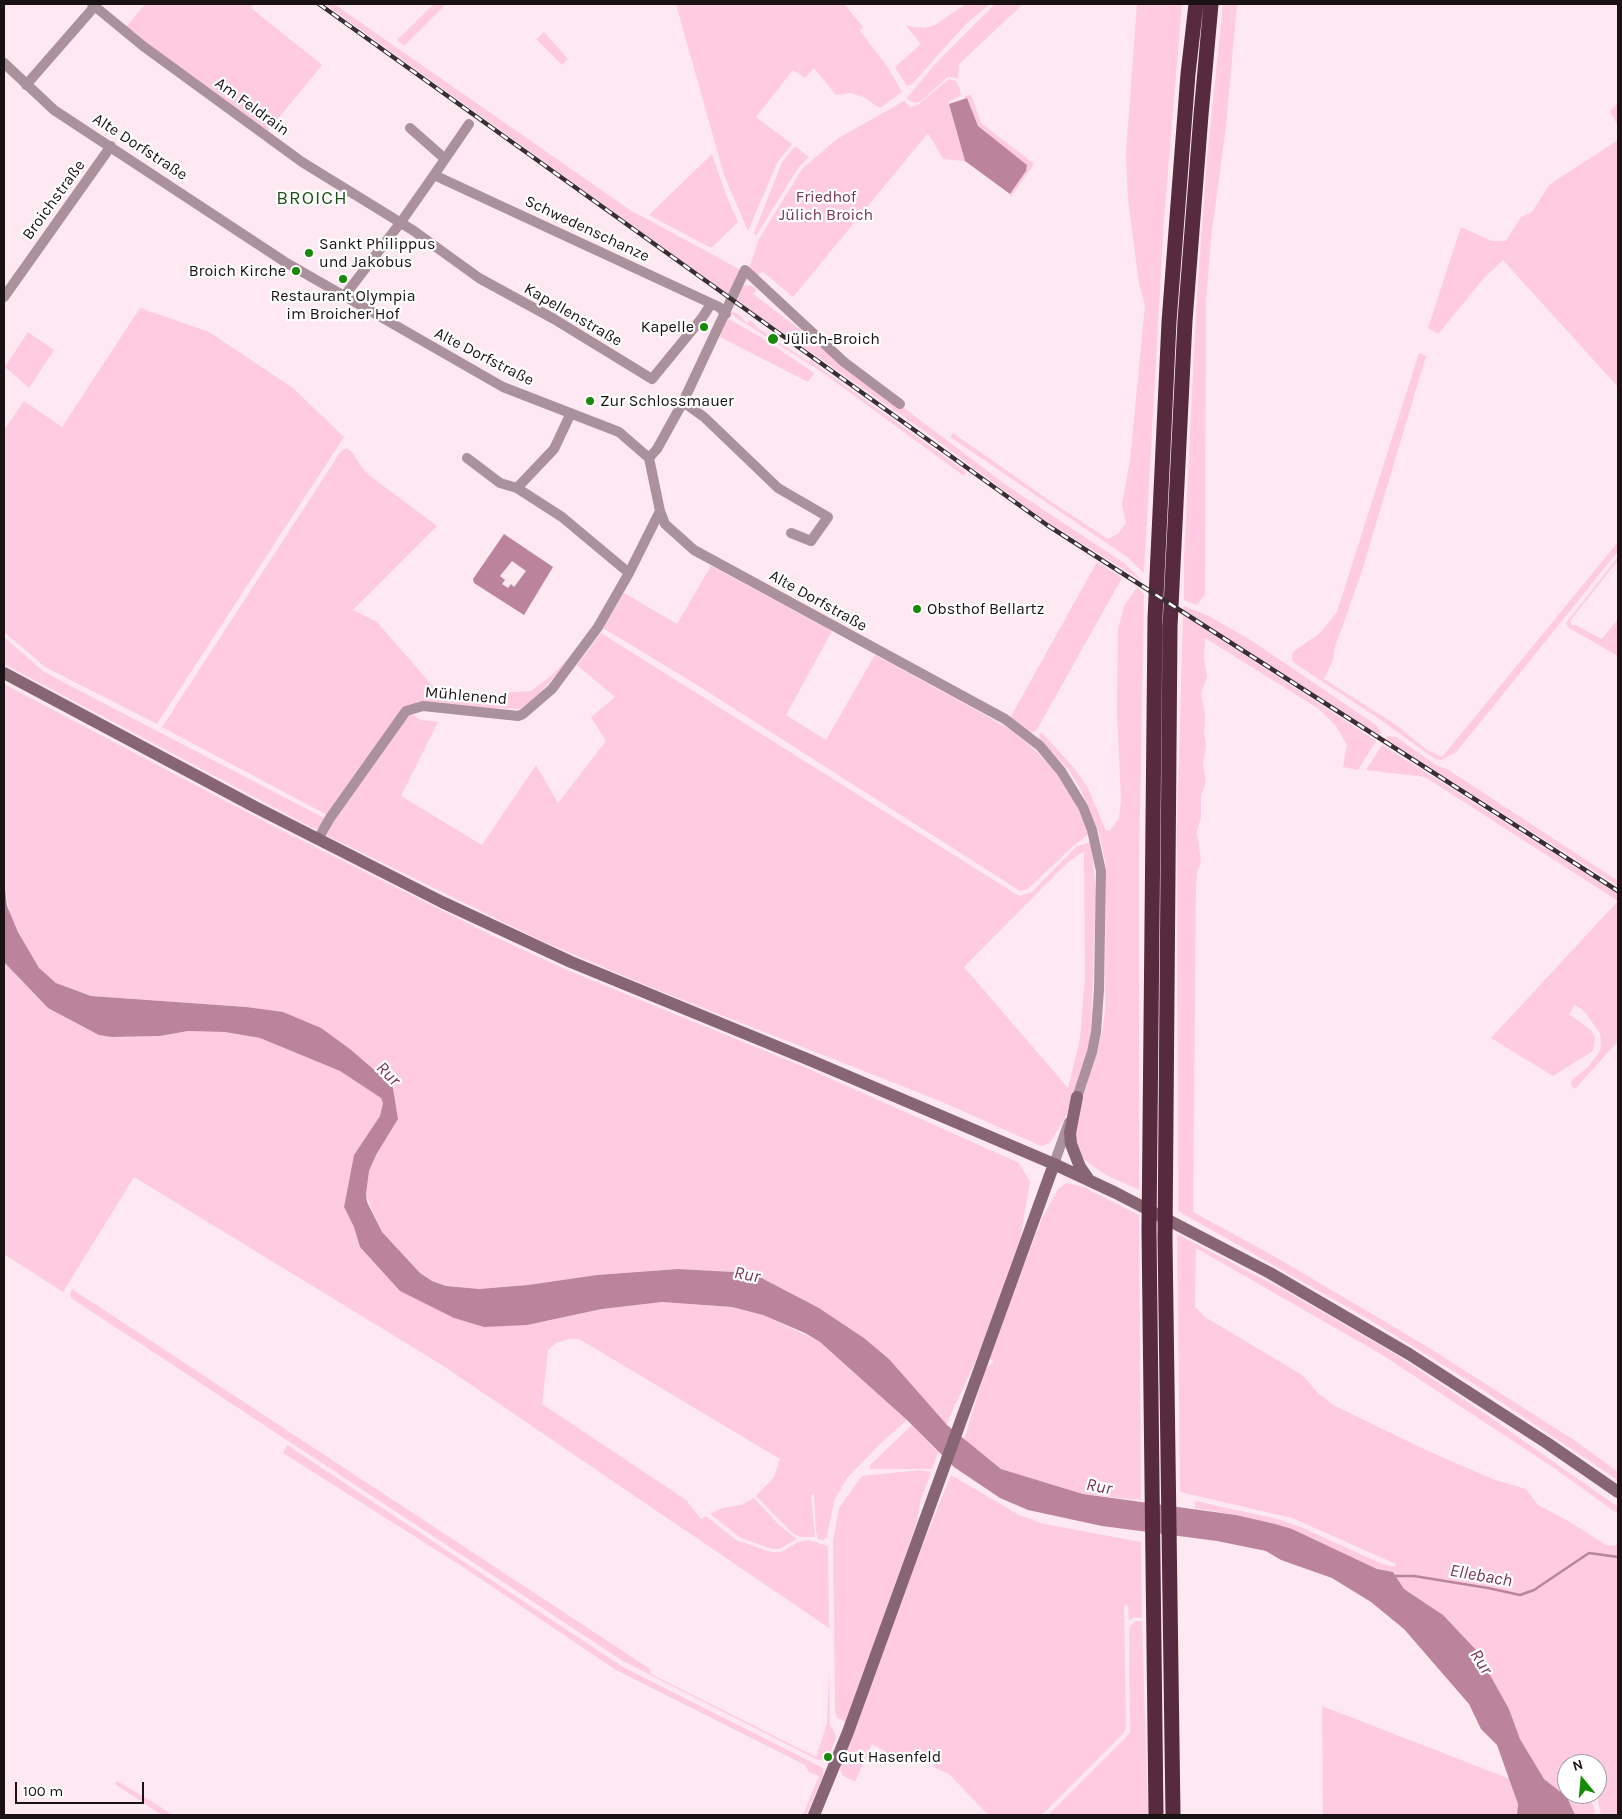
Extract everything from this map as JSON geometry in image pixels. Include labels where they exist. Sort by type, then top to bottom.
[{"type":"highway","points":[[1156,1815],[1149,1230],[1155,618],[1176,219],[1196,4]]},
{"type":"highway","points":[[1173,1815],[1165,1239],[1170,627],[1185,320],[1200,115],[1211,4]]},
{"type":"main road","points":[[4,673],[318,839],[442,902],[570,962],[812,1061],[1089,1180],[1270,1273],[1409,1354],[1547,1443],[1618,1492]]},
{"type":"main road","points":[[1077,1097],[1070,1133],[1071,1144],[1076,1160],[1089,1180]]},
{"type":"main road","points":[[814,1815],[836,1762],[1054,1164]]},
{"type":"street","points":[[26,85],[93,5]]},
{"type":"street","name":"Am Feldrain","points":[[93,5],[143,46],[302,162],[401,222]]},
{"type":"street","name":"Alte Dorfstraße","points":[[4,63],[54,110],[285,262],[504,387],[619,432],[649,458],[660,511],[670,530],[694,550],[1005,719],[1040,746],[1062,770],[1083,807],[1098,850],[1102,897],[1096,1032],[1092,1052],[1054,1164]]},
{"type":"street","points":[[345,295],[401,222],[469,124]]},
{"type":"street","points":[[410,128],[444,158]]},
{"type":"street","name":"Broichstraße","points":[[4,297],[111,146]]},
{"type":"street","name":"Schwedenschanze","points":[[434,175],[719,307],[726,314]]},
{"type":"street","name":"Kapellenstraße","points":[[401,222],[479,278],[554,319],[652,379],[702,318],[711,304]]},
{"type":"street","points":[[649,458],[657,449],[683,402],[726,314],[745,270],[844,362],[900,404]]},
{"type":"street","points":[[683,402],[704,417],[778,488],[828,517],[811,541],[791,533]]},
{"type":"street","points":[[517,488],[554,449],[571,413]]},
{"type":"street","points":[[467,458],[500,483],[517,488],[562,517],[629,573]]},
{"type":"street","name":"Mühlenend","points":[[318,839],[330,818],[406,711],[423,706],[523,714],[552,689],[598,627],[629,573],[660,511]]},
{"type":"green space","points":[[145,4],[254,4],[251,8],[322,65],[268,131],[125,28]]},
{"type":"green space","points":[[325,4],[334,4],[630,210],[739,269],[740,274],[728,294]]},
{"type":"green space","points":[[434,4],[446,4],[404,46],[397,40]]},
{"type":"green space","points":[[676,4],[844,4],[863,27],[860,31],[887,66],[902,92],[880,108],[865,98],[851,93],[836,95],[814,68],[805,78],[793,70],[756,117],[792,144],[777,163],[748,231],[724,175]]},
{"type":"green space","points":[[966,4],[990,4],[966,24],[912,84],[907,86],[895,67],[921,44],[906,26],[925,28],[935,25]]},
{"type":"green space","points":[[995,4],[1023,4],[959,64],[958,78],[948,77],[921,101],[916,103],[910,101],[907,98],[935,64]]},
{"type":"green space","points":[[1137,4],[1182,4],[1164,219],[1144,573],[1127,557],[950,437],[953,433],[1108,539],[1118,534],[1126,523],[1122,504],[1130,461],[1145,306],[1139,283],[1128,200],[1126,153]]},
{"type":"green space","points":[[1223,4],[1237,4],[1226,126],[1211,238],[1206,301],[1205,595],[1197,605],[1184,600],[1184,557],[1196,309],[1207,159]]},
{"type":"green space","points":[[544,32],[568,59],[562,65],[536,39]]},
{"type":"green space","name":"Friedhof Jülich Broich","points":[[949,79],[956,81],[960,90],[961,96],[949,101],[949,104],[965,161],[943,159],[928,133],[793,297],[762,271],[757,277],[749,269],[759,239],[802,169],[837,139],[904,101],[911,107],[919,104]]},
{"type":"green space","points":[[971,95],[981,123],[1034,164],[1011,197],[1010,194],[1026,171],[1027,165],[978,126],[967,98],[965,98],[965,96]]},
{"type":"green space","points":[[1618,103],[1618,126],[1610,111]]},
{"type":"green space","points":[[1618,140],[1618,387],[1503,260],[1484,278],[1438,334],[1428,328],[1461,227],[1492,241],[1506,241],[1521,217],[1532,212],[1549,185]]},
{"type":"green space","points":[[795,146],[809,157],[798,168],[756,236],[754,233],[782,162]]},
{"type":"green space","points":[[712,154],[726,195],[738,222],[711,248],[649,215]]},
{"type":"green space","points":[[746,285],[755,287],[756,290],[753,294],[1006,485],[1124,563],[1144,582],[1041,518],[927,433],[736,300],[741,288]]},
{"type":"green space","points":[[140,308],[209,332],[293,388],[344,437],[157,724],[45,667],[4,632],[4,430],[24,401],[62,427]]},
{"type":"green space","points":[[731,312],[738,314],[747,323],[750,320],[759,329],[809,362],[811,359],[814,361],[813,363],[966,472],[964,476],[822,372],[732,315]]},
{"type":"green space","points":[[727,318],[764,339],[814,373],[808,382],[720,337]]},
{"type":"green space","points":[[28,332],[54,350],[29,388],[5,367]]},
{"type":"green space","points":[[1419,353],[1426,356],[1361,574],[1335,647],[1333,660],[1324,679],[1395,724],[1427,750],[1442,757],[1618,542],[1618,551],[1483,719],[1456,752],[1441,760],[1435,759],[1378,718],[1294,663],[1292,659],[1293,652],[1320,633],[1337,612]]},
{"type":"green space","points":[[347,448],[370,476],[437,526],[353,610],[377,622],[443,698],[467,702],[501,693],[531,691],[551,676],[577,649],[536,698],[529,705],[520,709],[410,705],[329,816],[162,727],[341,451]]},
{"type":"green space","points":[[1618,557],[1618,560],[1570,621],[1572,626],[1575,625],[1602,639],[1618,619],[1618,656],[1569,628],[1566,623]]},
{"type":"green space","points":[[1097,562],[1122,578],[1036,731],[1029,733],[1010,718]]},
{"type":"green space","points":[[711,566],[832,631],[786,715],[826,740],[875,655],[1009,729],[1028,744],[1053,768],[1073,798],[1089,834],[1073,846],[1028,889],[1020,891],[697,685],[603,628],[624,593],[677,624]]},
{"type":"green space","points":[[1137,587],[1144,594],[1139,863],[1139,1190],[1106,1175],[1086,1161],[1077,1150],[1074,1139],[1082,1101],[1102,1033],[1105,1011],[1106,865],[1099,833],[1080,788],[1068,769],[1039,739],[1040,733],[1043,734],[1074,768],[1088,788],[1106,831],[1110,830],[1119,819],[1121,800],[1117,712],[1118,630],[1124,606]]},
{"type":"green space","points":[[1184,606],[1207,615],[1252,641],[1376,725],[1381,732],[1379,735],[1183,610]]},
{"type":"green space","points":[[1183,615],[1376,741],[1358,770],[1343,767],[1347,745],[1336,726],[1319,709],[1205,638],[1204,658],[1207,677],[1201,693],[1205,716],[1204,732],[1206,746],[1203,765],[1206,782],[1201,795],[1201,817],[1197,832],[1201,862],[1197,872],[1196,890],[1193,1212],[1279,1259],[1426,1346],[1574,1440],[1618,1472],[1618,1480],[1474,1384],[1370,1320],[1178,1211],[1177,826]]},
{"type":"green space","points":[[601,633],[1019,896],[1032,892],[1077,846],[1091,842],[1096,892],[1091,1031],[1087,1054],[1066,1116],[1050,1143],[1041,1146],[940,1101],[655,989],[542,941],[326,835],[333,818],[408,712],[421,720],[438,722],[401,796],[482,845],[536,765],[558,803],[606,741],[591,717],[615,697],[577,665]],"holes":[[[1084,851],[1085,978],[1080,1039],[1068,1088],[964,967],[1067,863]]]},
{"type":"green space","points":[[4,637],[44,672],[326,819],[322,827],[317,829],[311,827],[4,664]]},
{"type":"green space","points":[[4,684],[273,826],[493,936],[567,970],[809,1069],[1019,1163],[1030,1182],[1020,1239],[981,1349],[946,1425],[889,1359],[864,1338],[819,1308],[752,1273],[678,1269],[597,1275],[528,1285],[479,1289],[446,1286],[432,1281],[420,1273],[381,1232],[366,1194],[369,1171],[376,1155],[398,1119],[393,1088],[350,1049],[246,1007],[91,996],[56,983],[39,968],[29,953],[10,915],[4,879]]},
{"type":"green space","points":[[1387,736],[1396,737],[1436,765],[1447,769],[1618,881],[1618,886],[1385,739]]},
{"type":"green space","points":[[1382,745],[1618,894],[1618,901],[1425,777],[1366,770]]},
{"type":"green space","points":[[1618,901],[1618,1041],[1575,1089],[1571,1085],[1572,1080],[1588,1067],[1600,1051],[1601,1043],[1600,1033],[1584,1011],[1575,1005],[1569,1014],[1591,1030],[1595,1038],[1593,1051],[1553,1076],[1491,1038]]},
{"type":"green space","points":[[4,962],[48,1008],[112,1037],[160,1036],[188,1031],[225,1032],[260,1038],[340,1071],[381,1098],[383,1103],[380,1116],[354,1155],[344,1208],[354,1227],[360,1247],[400,1291],[454,1318],[484,1327],[548,1321],[602,1309],[662,1302],[732,1307],[763,1315],[820,1342],[907,1420],[880,1444],[847,1478],[834,1501],[827,1536],[824,1540],[818,1539],[816,1532],[814,1494],[811,1496],[815,1537],[800,1537],[791,1532],[756,1496],[774,1477],[780,1459],[579,1339],[569,1339],[556,1343],[548,1350],[542,1404],[686,1500],[701,1519],[706,1516],[736,1540],[771,1552],[781,1552],[798,1542],[808,1540],[828,1546],[829,1628],[442,1365],[134,1177],[63,1292],[4,1254]]},
{"type":"green space","points":[[1067,1183],[1083,1187],[1139,1215],[1141,1500],[1083,1494],[1001,1469],[964,1440],[986,1368],[994,1362],[988,1357],[1042,1219],[1058,1189]]},
{"type":"green space","points":[[1177,1234],[1284,1290],[1395,1354],[1484,1413],[1618,1507],[1618,1514],[1554,1468],[1384,1356],[1196,1248],[1195,1307],[1205,1317],[1302,1375],[1319,1394],[1335,1406],[1428,1451],[1495,1480],[1526,1489],[1538,1505],[1606,1545],[1615,1546],[1618,1542],[1618,1815],[1601,1815],[1599,1804],[1607,1804],[1607,1754],[1557,1754],[1557,1789],[1544,1779],[1520,1739],[1509,1709],[1443,1615],[1404,1589],[1393,1572],[1377,1569],[1292,1529],[1236,1515],[1195,1508],[1195,1501],[1277,1519],[1303,1528],[1380,1563],[1395,1567],[1396,1564],[1292,1518],[1180,1492]]},
{"type":"green space","points":[[72,1289],[650,1669],[651,1674],[816,1757],[827,1724],[829,1669],[830,1726],[836,1737],[828,1759],[825,1761],[816,1759],[623,1661],[71,1298]]},
{"type":"green space","points":[[912,1425],[938,1452],[932,1469],[870,1469],[870,1465]]},
{"type":"green space","points":[[287,1445],[623,1667],[823,1768],[823,1776],[806,1815],[803,1815],[819,1776],[809,1772],[805,1765],[616,1670],[460,1565],[283,1453]]},
{"type":"green space","points":[[920,1470],[931,1472],[920,1503],[917,1522],[846,1722],[837,1718],[835,1711],[833,1541],[839,1508],[862,1476]]},
{"type":"green space","points":[[951,1475],[1019,1515],[1044,1524],[1141,1542],[1142,1618],[1134,1617],[1129,1621],[1128,1606],[1124,1605],[1126,1728],[1123,1734],[1042,1815],[988,1815],[949,1774],[937,1769],[932,1763],[903,1762],[872,1744],[855,1782],[842,1775],[840,1769],[840,1762],[897,1608]]},
{"type":"green space","points":[[754,1498],[779,1525],[797,1539],[779,1549],[772,1549],[741,1538],[710,1514],[722,1508],[741,1505]]},
{"type":"green space","points":[[1136,1621],[1142,1621],[1148,1815],[1048,1815],[1130,1733],[1129,1632],[1130,1626]]},
{"type":"green space","points":[[1322,1706],[1510,1779],[1518,1804],[1517,1815],[1323,1815]]},
{"type":"green space","points":[[117,1781],[172,1815],[162,1815],[115,1784]]},
{"type":"green space","points":[[1570,1804],[1592,1804],[1596,1815],[1575,1815]]},
{"type":"water","points":[[967,98],[978,126],[1027,165],[1026,171],[1010,194],[965,161],[949,104]]},
{"type":"water","points":[[504,534],[553,567],[524,615],[474,583],[473,579]],"holes":[[[512,561],[526,571],[514,587],[511,584],[508,588],[502,584],[505,580],[500,576]]]},
{"type":"water","name":"Rur","points":[[4,879],[7,906],[18,932],[39,968],[56,983],[91,996],[246,1007],[283,1012],[321,1028],[350,1049],[393,1088],[398,1119],[376,1155],[369,1171],[366,1194],[367,1202],[382,1232],[420,1273],[432,1281],[446,1286],[479,1289],[528,1285],[597,1275],[678,1269],[752,1273],[819,1308],[864,1338],[889,1359],[947,1425],[1001,1469],[1083,1494],[1236,1515],[1275,1524],[1292,1529],[1377,1569],[1393,1572],[1404,1589],[1443,1615],[1476,1650],[1509,1709],[1520,1739],[1544,1779],[1557,1789],[1557,1804],[1570,1804],[1575,1815],[1517,1815],[1518,1804],[1497,1745],[1481,1729],[1469,1704],[1404,1629],[1371,1602],[1332,1578],[1281,1560],[1266,1551],[1217,1541],[1102,1526],[1028,1510],[1000,1498],[954,1467],[907,1420],[820,1342],[805,1333],[763,1315],[732,1307],[662,1302],[602,1309],[527,1325],[484,1327],[454,1318],[400,1291],[360,1247],[354,1227],[344,1207],[354,1155],[380,1116],[383,1103],[381,1098],[340,1071],[260,1038],[225,1032],[188,1031],[160,1036],[112,1037],[99,1035],[48,1008],[4,962]]},
{"type":"waterway","name":"Ellebach","points":[[1394,1576],[1414,1576],[1520,1595],[1534,1590],[1589,1553],[1618,1557]]},
{"type":"railway","points":[[319,4],[1047,525],[1618,891]]},
{"type":"place","name":"Sankt Philippus und Jakobus","points":[[309,253]]},
{"type":"place","name":"Broich Kirche","points":[[296,271]]},
{"type":"place","name":"Restaurant Olympia im Broicher Hof","points":[[343,279]]},
{"type":"place","name":"Kapelle","points":[[704,327]]},
{"type":"place","name":"Jülich-Broich","points":[[773,339]]},
{"type":"place","name":"Zur Schlossmauer","points":[[590,401]]},
{"type":"place","name":"Obsthof Bellartz","points":[[917,609]]},
{"type":"place","name":"Gut Hasenfeld","points":[[828,1757]]},
{"type":"district","name":"BROICH","points":[[312,199]]}]
